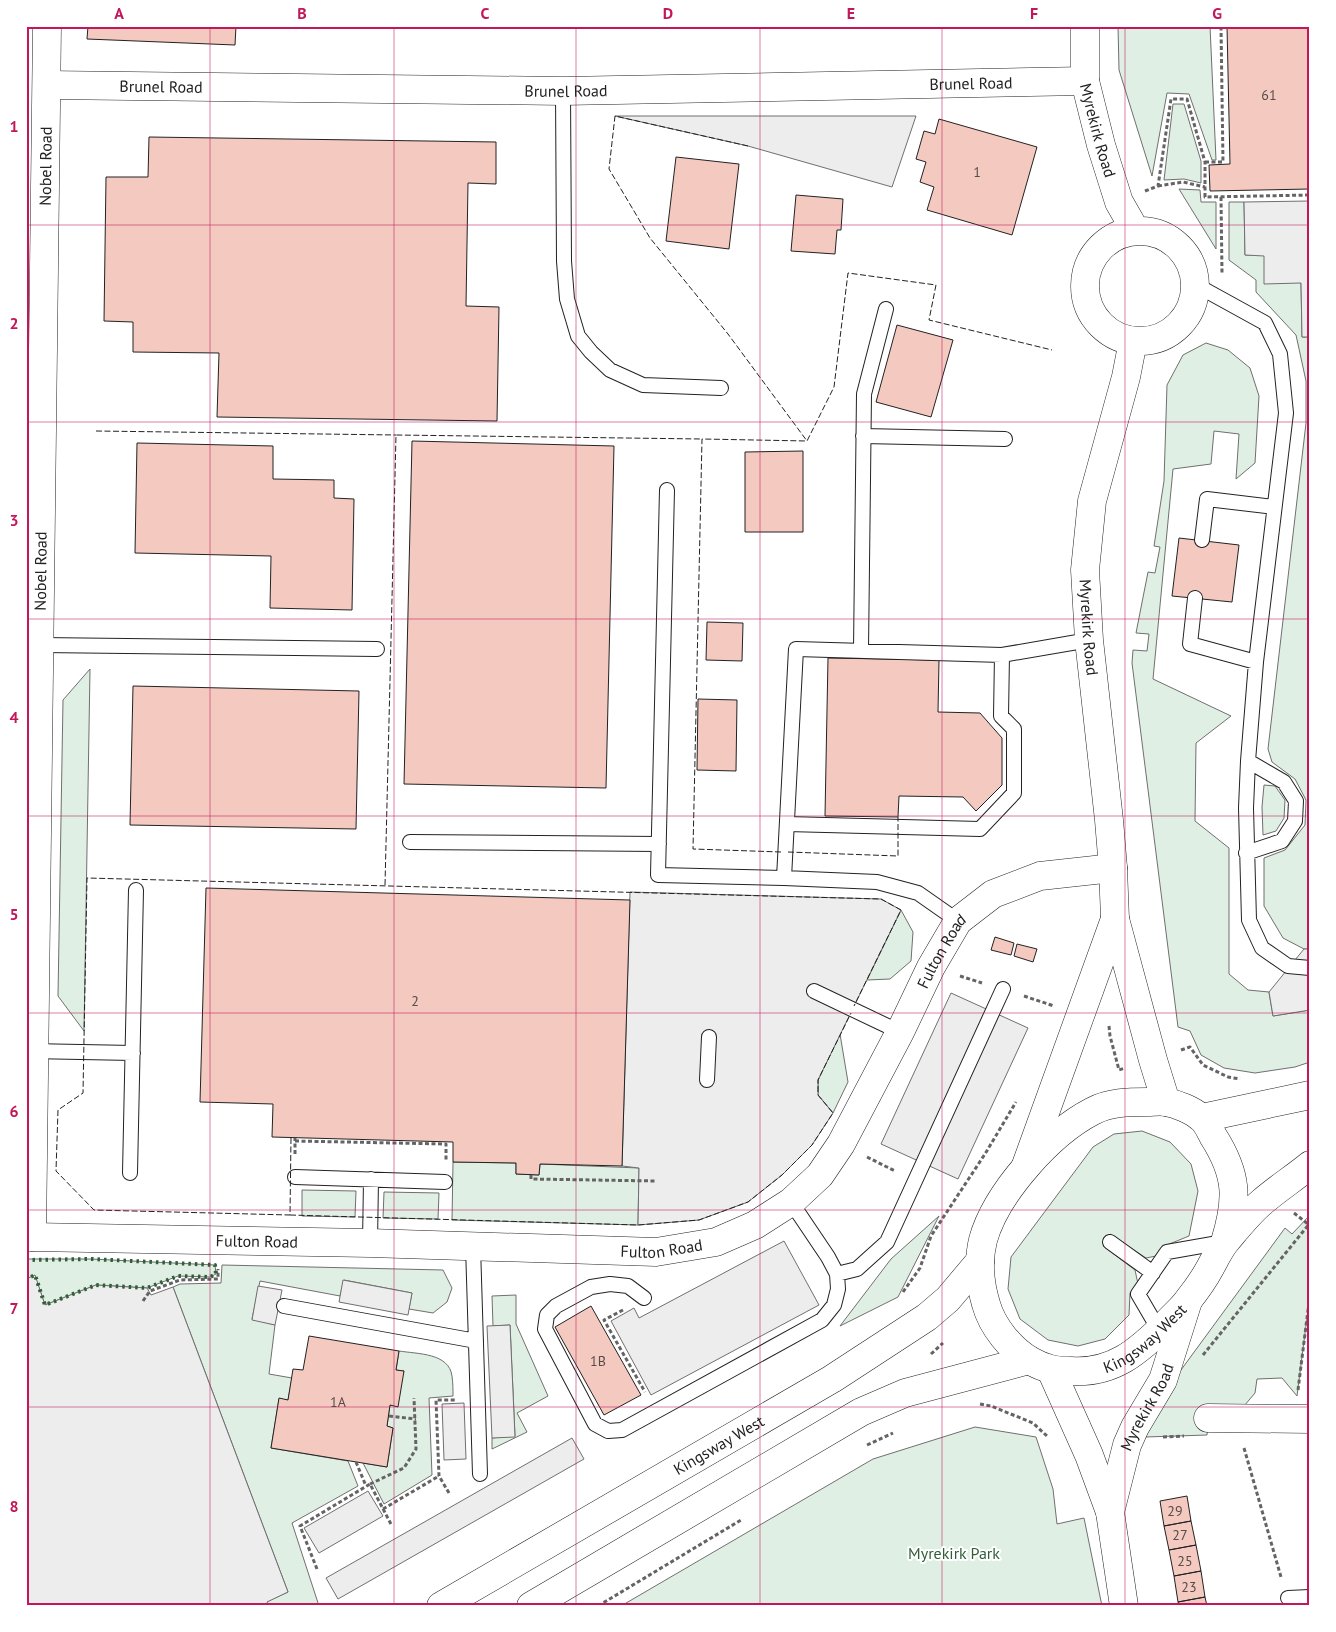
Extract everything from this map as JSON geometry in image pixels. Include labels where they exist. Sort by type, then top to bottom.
[{"type":"main road","name":"Nobel Road","points":[[29,1237],[32,735],[40,645],[35,374],[47,26]]},
{"type":"main road","name":"Myrekirk Road","points":[[1085,26],[1085,81],[1101,145],[1119,202],[1135,230]]},
{"type":"main road","name":"Brunel Road","points":[[46,85],[563,91],[1085,81]]},
{"type":"main road","points":[[1135,230],[1154,232],[1170,239],[1184,251],[1192,267],[1196,285],[1193,304],[1184,320],[1170,333],[1152,340],[1134,341],[1118,337],[1104,329],[1093,317],[1086,302],[1084,286],[1087,266],[1098,248],[1115,236],[1135,230]]},
{"type":"main road","name":"Myrekirk Road","points":[[1115,919],[1113,868],[1089,640],[1085,570],[1092,501],[1134,341]]},
{"type":"main road","name":"Fulton Road","points":[[29,1237],[370,1243],[656,1252],[716,1242],[756,1226],[791,1202],[820,1175],[842,1144],[900,1032],[931,967],[958,921],[993,894],[1040,876],[1113,868]]},
{"type":"main road","points":[[1115,919],[1166,1102]]},
{"type":"main road","points":[[1026,1168],[1115,919]]},
{"type":"main road","points":[[1202,1118],[1310,1095]]},
{"type":"main road","name":"Kingsway West","points":[[531,1606],[861,1412],[905,1394],[1040,1365],[1086,1372],[1110,1367],[1135,1352],[1188,1301],[1225,1242],[1232,1220],[1235,1197],[1231,1170],[1218,1143],[1202,1118],[1188,1109],[1166,1102],[1123,1102],[1094,1110],[1069,1126],[1045,1147],[1026,1168],[990,1221],[983,1242],[980,1261],[982,1290],[988,1312],[996,1328],[1009,1343],[1040,1365]]},
{"type":"main road","name":"Kingsway West","points":[[1225,1242],[1261,1203],[1310,1165]]},
{"type":"main road","name":"Kingsway West","points":[[441,1606],[832,1379],[927,1318],[948,1299],[980,1261]]},
{"type":"main road","name":"Myrekirk Road","points":[[1110,1512],[1127,1445],[1135,1427],[1163,1380],[1188,1301]]},
{"type":"main road","name":"Myrekirk Road","points":[[1040,1365],[1090,1455],[1110,1512],[1124,1606]]},
{"type":"main road","points":[[1208,1418],[1302,1418]]},
{"type":"lane","points":[[563,91],[564,261],[567,299],[578,336],[610,370],[643,385],[721,388]]},
{"type":"lane","points":[[1196,285],[1264,323],[1280,354],[1286,413],[1256,662],[1248,761],[1246,853],[1249,920],[1262,948],[1288,966],[1310,968]]},
{"type":"lane","points":[[861,650],[864,394],[886,309]]},
{"type":"lane","points":[[864,436],[1005,439]]},
{"type":"lane","points":[[667,490],[658,875],[877,882],[918,892],[958,921]]},
{"type":"lane","points":[[1202,540],[1208,499],[1274,507]]},
{"type":"lane","points":[[1195,598],[1190,644],[1256,662]]},
{"type":"lane","points":[[784,878],[796,649],[1002,655],[1089,640]]},
{"type":"lane","points":[[40,645],[377,649]]},
{"type":"lane","points":[[787,824],[980,829],[1014,793],[1014,729],[1001,716],[1002,655]]},
{"type":"lane","points":[[1246,853],[1282,841],[1295,821],[1296,800],[1284,782],[1248,761]]},
{"type":"lane","points":[[410,842],[659,844]]},
{"type":"lane","points":[[130,1173],[136,890]]},
{"type":"lane","points":[[837,1274],[857,1269],[887,1242],[1003,989]]},
{"type":"lane","points":[[814,991],[900,1032]]},
{"type":"lane","points":[[707,1080],[709,1037]]},
{"type":"lane","points":[[30,1051],[133,1053]]},
{"type":"lane","points":[[295,1177],[445,1182]]},
{"type":"lane","points":[[370,1179],[370,1243]]},
{"type":"lane","points":[[644,1298],[628,1286],[610,1284],[591,1287],[556,1306],[547,1316],[545,1328],[595,1424],[608,1431],[622,1430],[822,1320],[834,1305],[838,1289],[837,1274],[828,1257],[791,1202]]},
{"type":"lane","points":[[1110,1242],[1153,1273]]},
{"type":"lane","points":[[1159,1330],[1138,1294],[1167,1252],[1225,1242]]},
{"type":"lane","points":[[473,1246],[480,1474]]},
{"type":"lane","points":[[284,1306],[476,1341]]},
{"type":"lane","points":[[1288,1598],[1310,1597]]},
{"type":"path","points":[[1205,162],[1223,162],[1221,26]]},
{"type":"path","points":[[1158,186],[1171,99],[1187,99],[1205,162],[1205,196],[1310,195]]},
{"type":"path","points":[[1119,202],[1158,186],[1183,182],[1205,187]]},
{"type":"path","points":[[1221,196],[1222,298]]},
{"type":"path","points":[[1108,1017],[1110,1036],[1119,1070],[1190,1047],[1203,1065],[1228,1077],[1247,1080]]},
{"type":"path","points":[[903,1292],[920,1268],[931,1236],[985,1154],[1018,1097]]},
{"type":"path","points":[[295,1142],[446,1144],[445,1182]]},
{"type":"path","points":[[842,1144],[915,1181]]},
{"type":"path","points":[[531,1175],[531,1179],[656,1181]]},
{"type":"path","points":[[1198,1361],[1310,1223]]},
{"type":"path","points":[[143,1301],[150,1291],[180,1280],[218,1279],[220,1240]]},
{"type":"path","points":[[1302,1418],[1310,1294]]},
{"type":"path","points":[[644,1298],[604,1320],[646,1394]]},
{"type":"path","points":[[317,1569],[300,1526],[368,1486],[404,1468],[416,1449],[414,1398]]},
{"type":"path","points":[[449,1493],[439,1476],[436,1400],[478,1399]]},
{"type":"path","points":[[976,1404],[991,1406],[1033,1423],[1053,1442]]},
{"type":"path","points":[[389,1416],[416,1419]]},
{"type":"path","points":[[1241,1418],[1241,1435],[1288,1598]]},
{"type":"path","points":[[860,1449],[894,1432]]},
{"type":"path","points":[[356,1462],[392,1526]]},
{"type":"path","points":[[383,1509],[439,1476]]},
{"type":"path","points":[[598,1606],[743,1518]]},
{"type":"green space","points":[[1118,26],[1210,26],[1216,160],[1212,160],[1189,94],[1167,93],[1152,176],[1119,70]]},
{"type":"green space","points":[[1173,104],[1184,104],[1201,161],[1201,183],[1184,179],[1164,180]]},
{"type":"green space","points":[[1179,189],[1200,190],[1201,202],[1216,202],[1216,249]]},
{"type":"green space","points":[[1229,202],[1244,202],[1245,255],[1264,255],[1301,283],[1302,337],[1310,337],[1310,949],[1304,949],[1283,938],[1264,906],[1264,858],[1285,850],[1305,825],[1306,800],[1295,779],[1272,762],[1268,749],[1306,423],[1306,381],[1296,335],[1256,292],[1256,280],[1229,260]]},
{"type":"green space","points":[[1206,343],[1228,350],[1250,368],[1259,396],[1255,463],[1236,479],[1239,434],[1214,431],[1211,464],[1173,469],[1153,679],[1231,716],[1196,743],[1195,821],[1229,848],[1229,974],[1248,990],[1269,992],[1273,1016],[1310,1010],[1310,1062],[1295,1067],[1255,1073],[1224,1068],[1201,1055],[1190,1031],[1178,1027],[1132,663],[1133,650],[1147,651],[1149,634],[1136,633],[1148,572],[1155,573],[1160,547],[1154,546],[1164,481],[1167,385],[1183,355]]},
{"type":"green space","points":[[90,669],[84,1031],[58,996],[63,700]]},
{"type":"green space","points":[[1264,785],[1275,786],[1285,800],[1284,818],[1276,831],[1263,835],[1262,807]]},
{"type":"green space","points":[[901,910],[913,932],[911,961],[890,979],[867,980]]},
{"type":"green space","points":[[840,1034],[848,1082],[833,1113],[818,1095],[818,1080]]},
{"type":"green space","points":[[1142,1131],[1170,1142],[1191,1164],[1198,1191],[1189,1236],[1162,1247],[1156,1256],[1146,1258],[1110,1234],[1103,1246],[1135,1270],[1138,1284],[1130,1293],[1129,1315],[1105,1339],[1078,1346],[1048,1340],[1020,1319],[1008,1289],[1011,1257],[1093,1147],[1114,1134]]},
{"type":"green space","points":[[453,1162],[516,1163],[516,1174],[539,1175],[540,1164],[639,1168],[638,1225],[452,1220]]},
{"type":"green space","points":[[302,1190],[356,1191],[355,1217],[302,1216]]},
{"type":"green space","points":[[384,1192],[439,1193],[438,1219],[383,1218]]},
{"type":"green space","points":[[1310,1215],[1310,1294],[1297,1396],[1282,1378],[1257,1379],[1255,1393],[1244,1406],[1209,1407],[1207,1435],[1145,1437],[1159,1400],[1285,1228],[1292,1234]]},
{"type":"green space","points":[[939,1216],[898,1297],[840,1326],[891,1259]]},
{"type":"green space","points":[[91,1259],[215,1265],[216,1274],[210,1277],[178,1276],[147,1288],[96,1285],[45,1305],[35,1276],[26,1279],[26,1260]]},
{"type":"green space","points":[[222,1265],[443,1270],[452,1288],[447,1302],[433,1313],[409,1309],[412,1293],[344,1280],[340,1296],[260,1281],[252,1319],[275,1325],[269,1374],[292,1378],[288,1400],[279,1399],[271,1448],[348,1461],[358,1486],[292,1523],[319,1606],[268,1606],[266,1602],[288,1592],[173,1287],[180,1284],[221,1283]]},
{"type":"green space","points":[[516,1295],[516,1324],[548,1396],[517,1413],[527,1432],[492,1449],[492,1438],[515,1436],[510,1325],[493,1326],[492,1296]]},
{"type":"green space","points":[[399,1351],[432,1356],[445,1363],[450,1368],[452,1376],[453,1396],[429,1398],[432,1475],[384,1504],[363,1463],[387,1467],[393,1428],[387,1426],[390,1405],[404,1371],[396,1370]]},
{"type":"green space","name":"Myrekirk Park","points":[[975,1427],[1036,1437],[1053,1489],[1057,1524],[1084,1518],[1102,1606],[621,1606],[873,1459]]},
{"type":"shaded area","points":[[615,116],[916,116],[892,187],[748,146]]},
{"type":"shaded area","points":[[1310,201],[1310,337],[1302,337],[1301,283],[1264,284],[1264,256],[1245,255],[1244,202]]},
{"type":"shaded area","points":[[630,892],[881,899],[901,910],[818,1080],[818,1095],[833,1113],[812,1145],[782,1175],[748,1202],[699,1220],[638,1225],[639,1168],[622,1166]]},
{"type":"shaded area","points":[[1304,949],[1310,949],[1310,1010],[1273,1016],[1269,992]]},
{"type":"shaded area","points":[[951,993],[1028,1028],[958,1179],[881,1144]]},
{"type":"shaded area","points":[[784,1241],[819,1305],[651,1395],[611,1321],[634,1308],[639,1318]]},
{"type":"shaded area","points":[[35,1275],[45,1305],[96,1285],[147,1288],[151,1295],[173,1287],[288,1592],[267,1602],[268,1606],[26,1606],[26,1279]]},
{"type":"shaded area","points":[[343,1280],[412,1293],[408,1315],[339,1302]]},
{"type":"shaded area","points":[[258,1286],[282,1290],[275,1325],[252,1320]]},
{"type":"shaded area","points":[[510,1325],[515,1437],[492,1438],[487,1326]]},
{"type":"shaded area","points":[[464,1403],[466,1459],[444,1460],[442,1404]]},
{"type":"shaded area","points":[[572,1438],[584,1459],[338,1599],[326,1578]]},
{"type":"shaded area","points":[[368,1491],[383,1516],[319,1553],[304,1528]]},
{"type":"building","points":[[88,26],[236,26],[235,45],[87,39]]},
{"type":"building","points":[[1227,26],[1310,26],[1310,189],[1210,191],[1209,165],[1230,164]]},
{"type":"building","points":[[939,119],[1037,147],[1012,235],[927,210],[934,187],[920,182],[926,162],[916,159],[924,131],[935,134]]},
{"type":"building","points":[[149,137],[496,142],[496,184],[468,183],[466,306],[499,307],[497,421],[217,417],[219,353],[133,352],[133,322],[104,321],[106,177],[148,177]]},
{"type":"building","points":[[676,157],[739,164],[729,249],[666,241]]},
{"type":"building","points":[[796,195],[843,199],[841,230],[837,230],[835,254],[791,251]]},
{"type":"building","points":[[897,325],[953,340],[931,417],[876,402]]},
{"type":"building","points":[[412,441],[614,446],[606,788],[404,784]]},
{"type":"building","points":[[137,443],[273,446],[273,479],[334,480],[334,498],[354,499],[352,610],[270,608],[271,556],[135,553]]},
{"type":"building","points":[[803,451],[803,532],[745,532],[745,452]]},
{"type":"building","points":[[1179,538],[1239,545],[1232,602],[1172,596]]},
{"type":"building","points":[[707,622],[743,623],[742,661],[706,660]]},
{"type":"building","points":[[828,658],[939,660],[938,712],[980,713],[1002,738],[1002,785],[976,811],[963,797],[899,796],[898,817],[825,816]]},
{"type":"building","points":[[133,686],[359,691],[356,829],[130,825]]},
{"type":"building","points":[[698,699],[737,700],[736,771],[697,770]]},
{"type":"building","points":[[206,888],[630,900],[622,1166],[540,1164],[539,1175],[516,1174],[516,1163],[453,1162],[453,1142],[272,1137],[273,1104],[200,1102]]},
{"type":"building","points":[[995,937],[1014,943],[1011,955],[991,950]]},
{"type":"building","points":[[1017,944],[1037,949],[1033,962],[1014,956]]},
{"type":"building","points":[[591,1306],[641,1395],[604,1415],[555,1327]]},
{"type":"building","points":[[309,1336],[399,1351],[396,1370],[404,1371],[398,1407],[390,1405],[387,1426],[393,1428],[387,1467],[271,1448],[279,1398],[288,1400],[293,1369],[303,1370]]},
{"type":"building","points":[[1187,1496],[1191,1521],[1164,1526],[1160,1501]]},
{"type":"building","points":[[1191,1521],[1196,1545],[1169,1550],[1164,1526]]},
{"type":"building","points":[[1196,1545],[1201,1571],[1174,1576],[1169,1550]]},
{"type":"building","points":[[1201,1571],[1205,1597],[1178,1602],[1174,1576]]},
{"type":"building","points":[[1205,1597],[1207,1606],[1179,1606],[1178,1602]]},
{"type":"hedge","points":[[26,1260],[91,1259],[215,1265],[216,1274],[210,1277],[178,1276],[147,1288],[96,1285],[45,1305],[35,1275],[26,1279]]},
{"type":"fence","points":[[748,146],[615,116],[609,169],[650,238],[728,334],[807,441]]},
{"type":"fence","points":[[781,852],[693,849],[702,439],[807,441],[834,387],[848,273],[936,285],[929,320],[1052,350]]},
{"type":"fence","points":[[96,431],[396,435]]},
{"type":"fence","points":[[385,885],[396,435],[702,439]]},
{"type":"fence","points":[[788,852],[898,856],[898,817]]},
{"type":"fence","points":[[291,1138],[290,1215],[94,1210],[56,1171],[58,1110],[83,1093],[87,878],[881,899],[901,910],[854,1006]]},
{"type":"fence","points":[[290,1215],[638,1225],[699,1220],[748,1202],[782,1175],[812,1145],[833,1113],[818,1095],[818,1080],[851,1013]]}]
